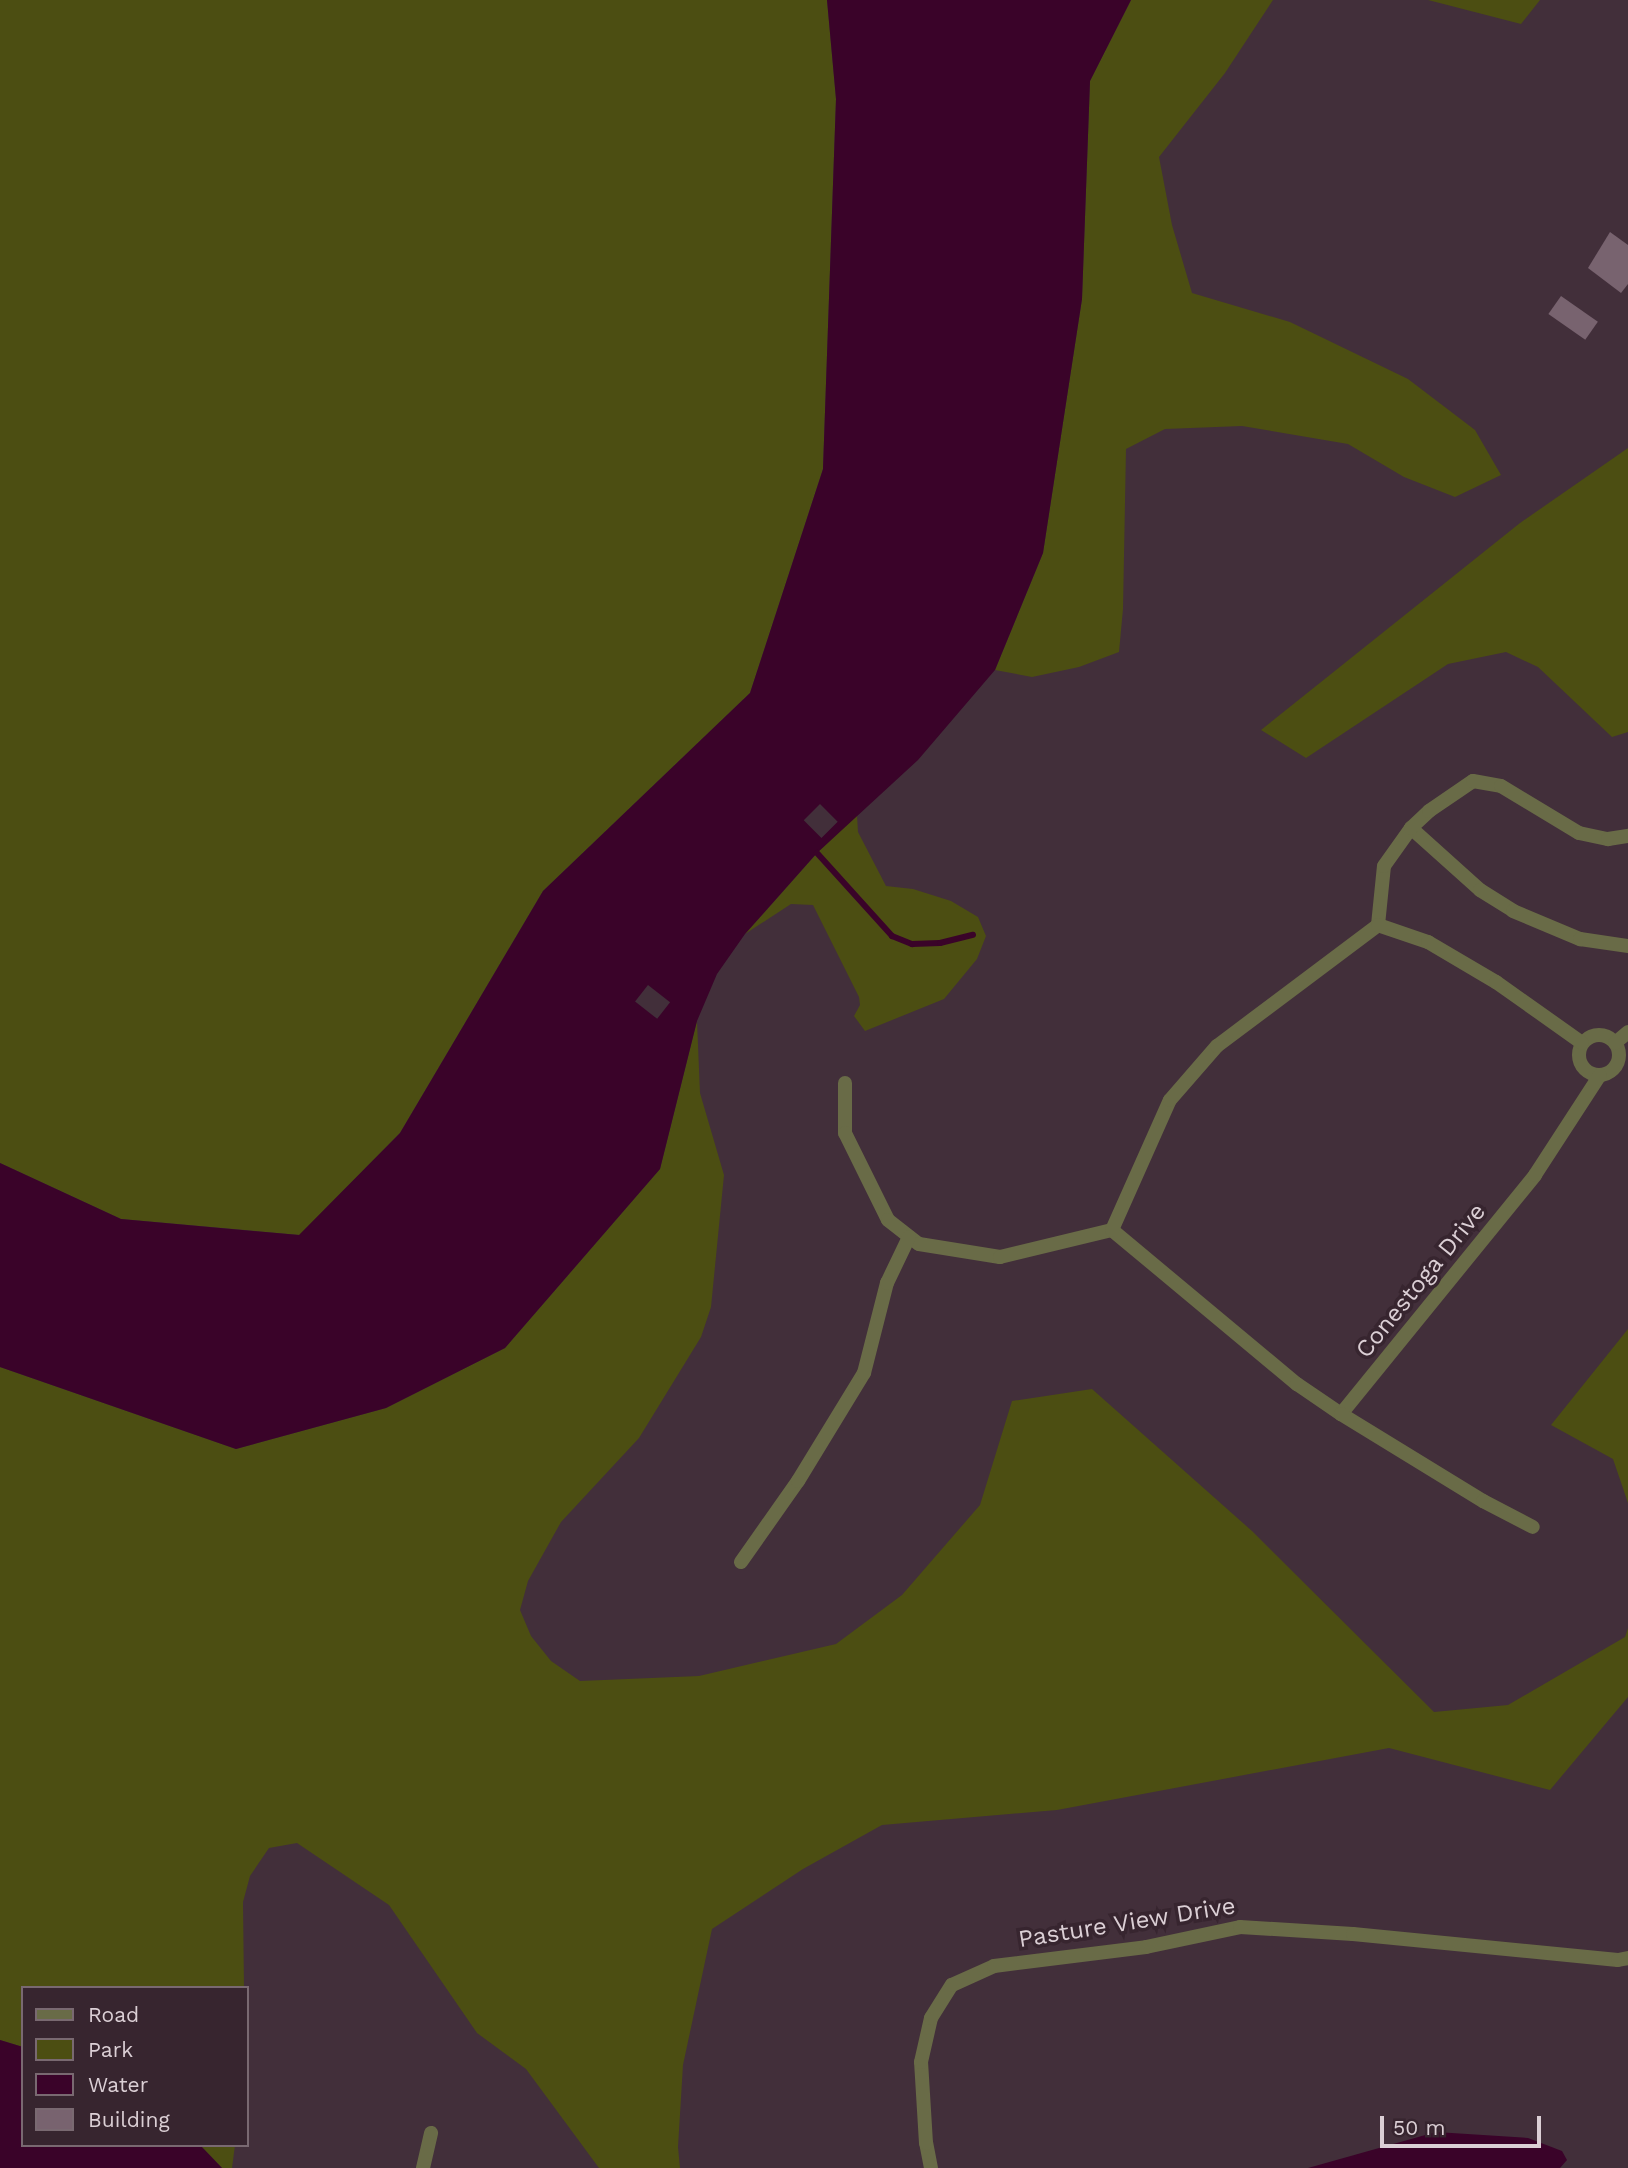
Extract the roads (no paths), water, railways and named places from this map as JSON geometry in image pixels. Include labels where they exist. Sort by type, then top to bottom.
[{"type":"street","points":[[1112,1230],[1170,1100],[1217,1046],[1378,925],[1384,866],[1411,828],[1429,811],[1473,781],[1501,786],[1579,833],[1608,839],[1628,836]]},
{"type":"street","points":[[1411,828],[1480,890],[1513,911],[1580,939],[1628,946]]},
{"type":"street","points":[[1378,925],[1428,942],[1496,982],[1583,1043]]},
{"type":"street","points":[[1615,1043],[1628,1031]]},
{"type":"street","points":[[1600,1035],[1615,1043],[1619,1052],[1617,1065],[1600,1075],[1593,1075],[1583,1067],[1578,1055],[1583,1043],[1600,1035]]},
{"type":"street","name":"Conestoga Drive","points":[[1341,1414],[1535,1175],[1600,1075]]},
{"type":"street","points":[[845,1083],[845,1133],[888,1220],[919,1244],[1000,1256],[1112,1230]]},
{"type":"street","points":[[1112,1230],[1297,1384],[1483,1501],[1533,1527]]},
{"type":"street","points":[[741,1562],[798,1481],[864,1373],[887,1283],[909,1237]]},
{"type":"street","name":"Pasture View Drive","points":[[931,2168],[926,2143],[921,2062],[931,2018],[952,1985],[994,1966],[1146,1947],[1240,1927],[1353,1934],[1618,1960],[1628,1958]]},
{"type":"street","points":[[423,2168],[431,2133]]},
{"type":"water","points":[[827,0],[1131,0],[1090,81],[1082,299],[1043,553],[995,670],[918,760],[817,853],[745,934],[717,974],[697,1021],[660,1169],[505,1348],[386,1408],[236,1449],[0,1367],[0,1163],[121,1219],[299,1235],[400,1133],[543,891],[750,693],[823,469],[836,99]]},
{"type":"water","points":[[0,2040],[21,2046],[21,2147],[202,2147],[222,2168],[0,2168]]},
{"type":"water","points":[[1436,2132],[1528,2138],[1562,2151],[1567,2160],[1560,2168],[1308,2168]]},
{"type":"waterway","points":[[817,853],[892,936],[912,944],[940,943],[973,935]]}]
